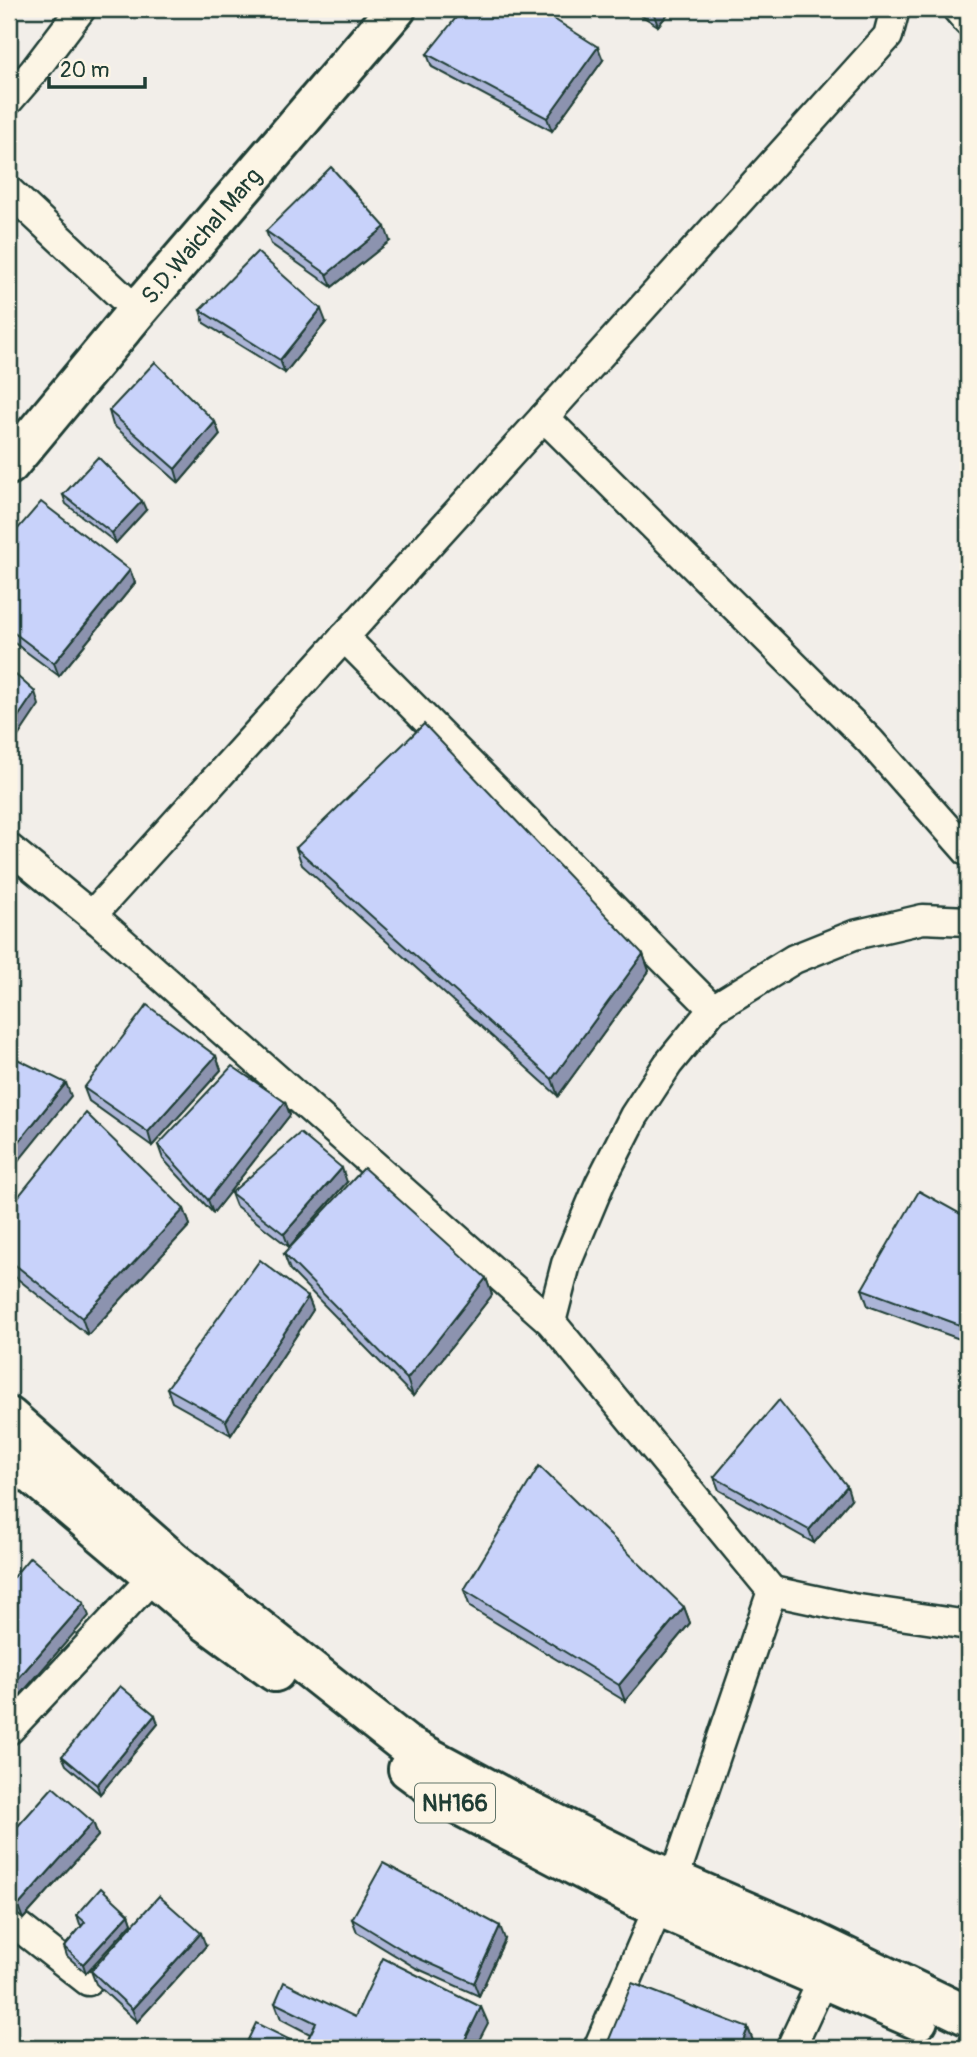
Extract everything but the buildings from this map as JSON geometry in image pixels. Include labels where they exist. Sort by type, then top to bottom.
[{"type":"main road","name":"S.D.Waichal Marg","points":[[9,465],[136,311],[396,9]]},
{"type":"main road","name":"NH166","points":[[9,1417],[174,1562],[406,1745],[520,1806],[648,1869],[666,1893],[794,1932],[968,2016]]},
{"type":"main road","name":"NH166","points":[[9,1455],[208,1623],[453,1802],[666,1893],[823,1979],[968,2042]]},
{"type":"street","points":[[9,100],[81,9]]},
{"type":"street","points":[[92,915],[888,36],[895,9]]},
{"type":"street","points":[[957,9],[968,22]]},
{"type":"street","points":[[9,191],[136,311]]},
{"type":"street","points":[[544,417],[870,741],[968,852]]},
{"type":"street","points":[[344,637],[713,1009]]},
{"type":"street","points":[[9,848],[92,915],[551,1322],[772,1591],[852,1608],[968,1625]]},
{"type":"street","points":[[551,1322],[566,1264],[600,1183],[634,1116],[668,1064],[713,1009],[794,959],[854,935],[923,919],[968,920]]},
{"type":"street","points":[[9,1730],[153,1577]]},
{"type":"street","points":[[598,2048],[666,1893],[772,1591]]},
{"type":"street","points":[[9,1919],[88,1981]]},
{"type":"street","points":[[791,2048],[823,1979]]}]
